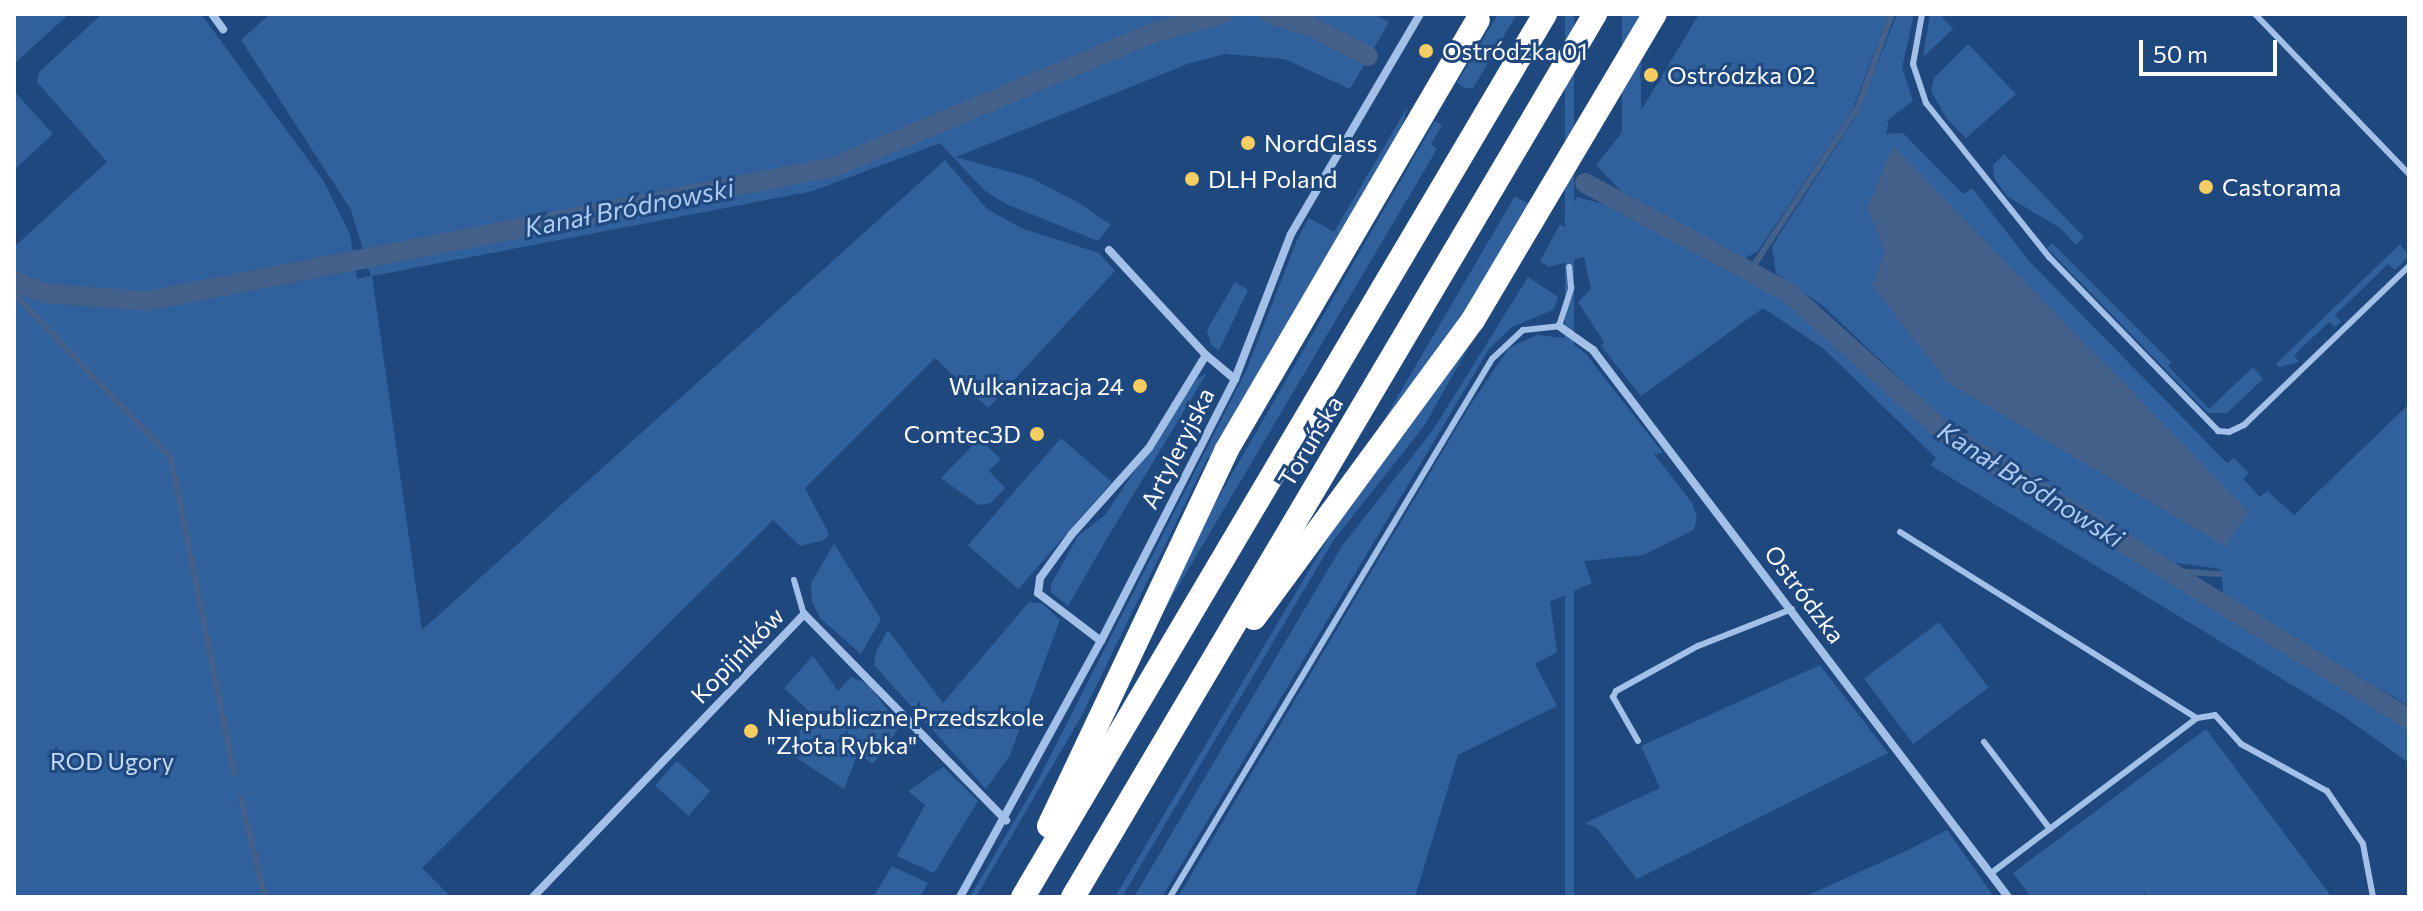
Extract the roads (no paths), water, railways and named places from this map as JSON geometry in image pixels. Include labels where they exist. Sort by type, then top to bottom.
[{"type":"highway","name":"Toruńska","points":[[1023,897],[1545,14]]},
{"type":"highway","name":"Toruńska","points":[[1073,897],[1595,14]]},
{"type":"highway","points":[[1162,747],[1460,339],[1655,14]]},
{"type":"highway","points":[[1016,897],[1226,451],[1478,20]]},
{"type":"street","points":[[212,14],[223,29]]},
{"type":"street","name":"Artyleryjska","points":[[960,897],[1006,820],[1235,379],[1288,241],[1420,14]]},
{"type":"street","points":[[1109,250],[1206,355],[1235,379]]},
{"type":"street","name":"Ostródzka","points":[[1559,326],[1593,350],[2008,897]]},
{"type":"street","points":[[1101,641],[1038,593],[1040,578],[1072,534],[1149,448],[1206,355]]},
{"type":"street","name":"Kopijników","points":[[533,897],[804,614],[1006,820]]},
{"type":"lane","points":[[1922,14],[1913,64],[1926,103],[2049,257],[2215,429],[2229,432],[2244,425],[2409,266]]},
{"type":"lane","points":[[2255,14],[2409,174]]},
{"type":"lane","points":[[1170,897],[1492,359],[1523,330],[1559,326],[1571,288],[1569,267]]},
{"type":"lane","points":[[1900,532],[2197,718]]},
{"type":"lane","points":[[794,580],[804,614]]},
{"type":"lane","points":[[1638,741],[1613,697],[1616,691],[1698,646],[1792,609]]},
{"type":"lane","points":[[1990,874],[2197,718],[2215,715],[2241,744],[2327,791],[2363,844],[2373,897]]},
{"type":"lane","points":[[1984,742],[2050,829]]},
{"type":"waterway","name":"Kanał Bródnowski","points":[[14,281],[43,293],[146,301],[834,167],[1158,31],[1223,14]]},
{"type":"waterway","name":"Kanał Bródnowski","points":[[1270,14],[1312,27],[1368,56]]},
{"type":"waterway","points":[[1750,271],[1858,107],[1892,14]]},
{"type":"waterway","name":"Kanał Bródnowski","points":[[1585,183],[1789,293],[1945,433],[2409,719]]},
{"type":"waterway","points":[[14,294],[171,458],[234,772]]},
{"type":"waterway","points":[[2168,571],[2220,574]]},
{"type":"waterway","points":[[241,798],[265,897]]},
{"type":"place","name":"Ostródzka 01","points":[[1426,51]]},
{"type":"place","name":"Ostródzka 02","points":[[1651,75]]},
{"type":"place","name":"NordGlass","points":[[1248,143]]},
{"type":"place","name":"DLH Poland","points":[[1192,179]]},
{"type":"place","name":"Castorama","points":[[2206,187]]},
{"type":"place","name":"Wulkanizacja 24","points":[[1140,386]]},
{"type":"place","name":"Comtec3D","points":[[1037,434]]},
{"type":"place","name":"Niepubliczne Przedszkole \"Złota Rybka\"","points":[[751,731]]},
{"type":"park label","name":"ROD Ugory","points":[[112,761]]}]
